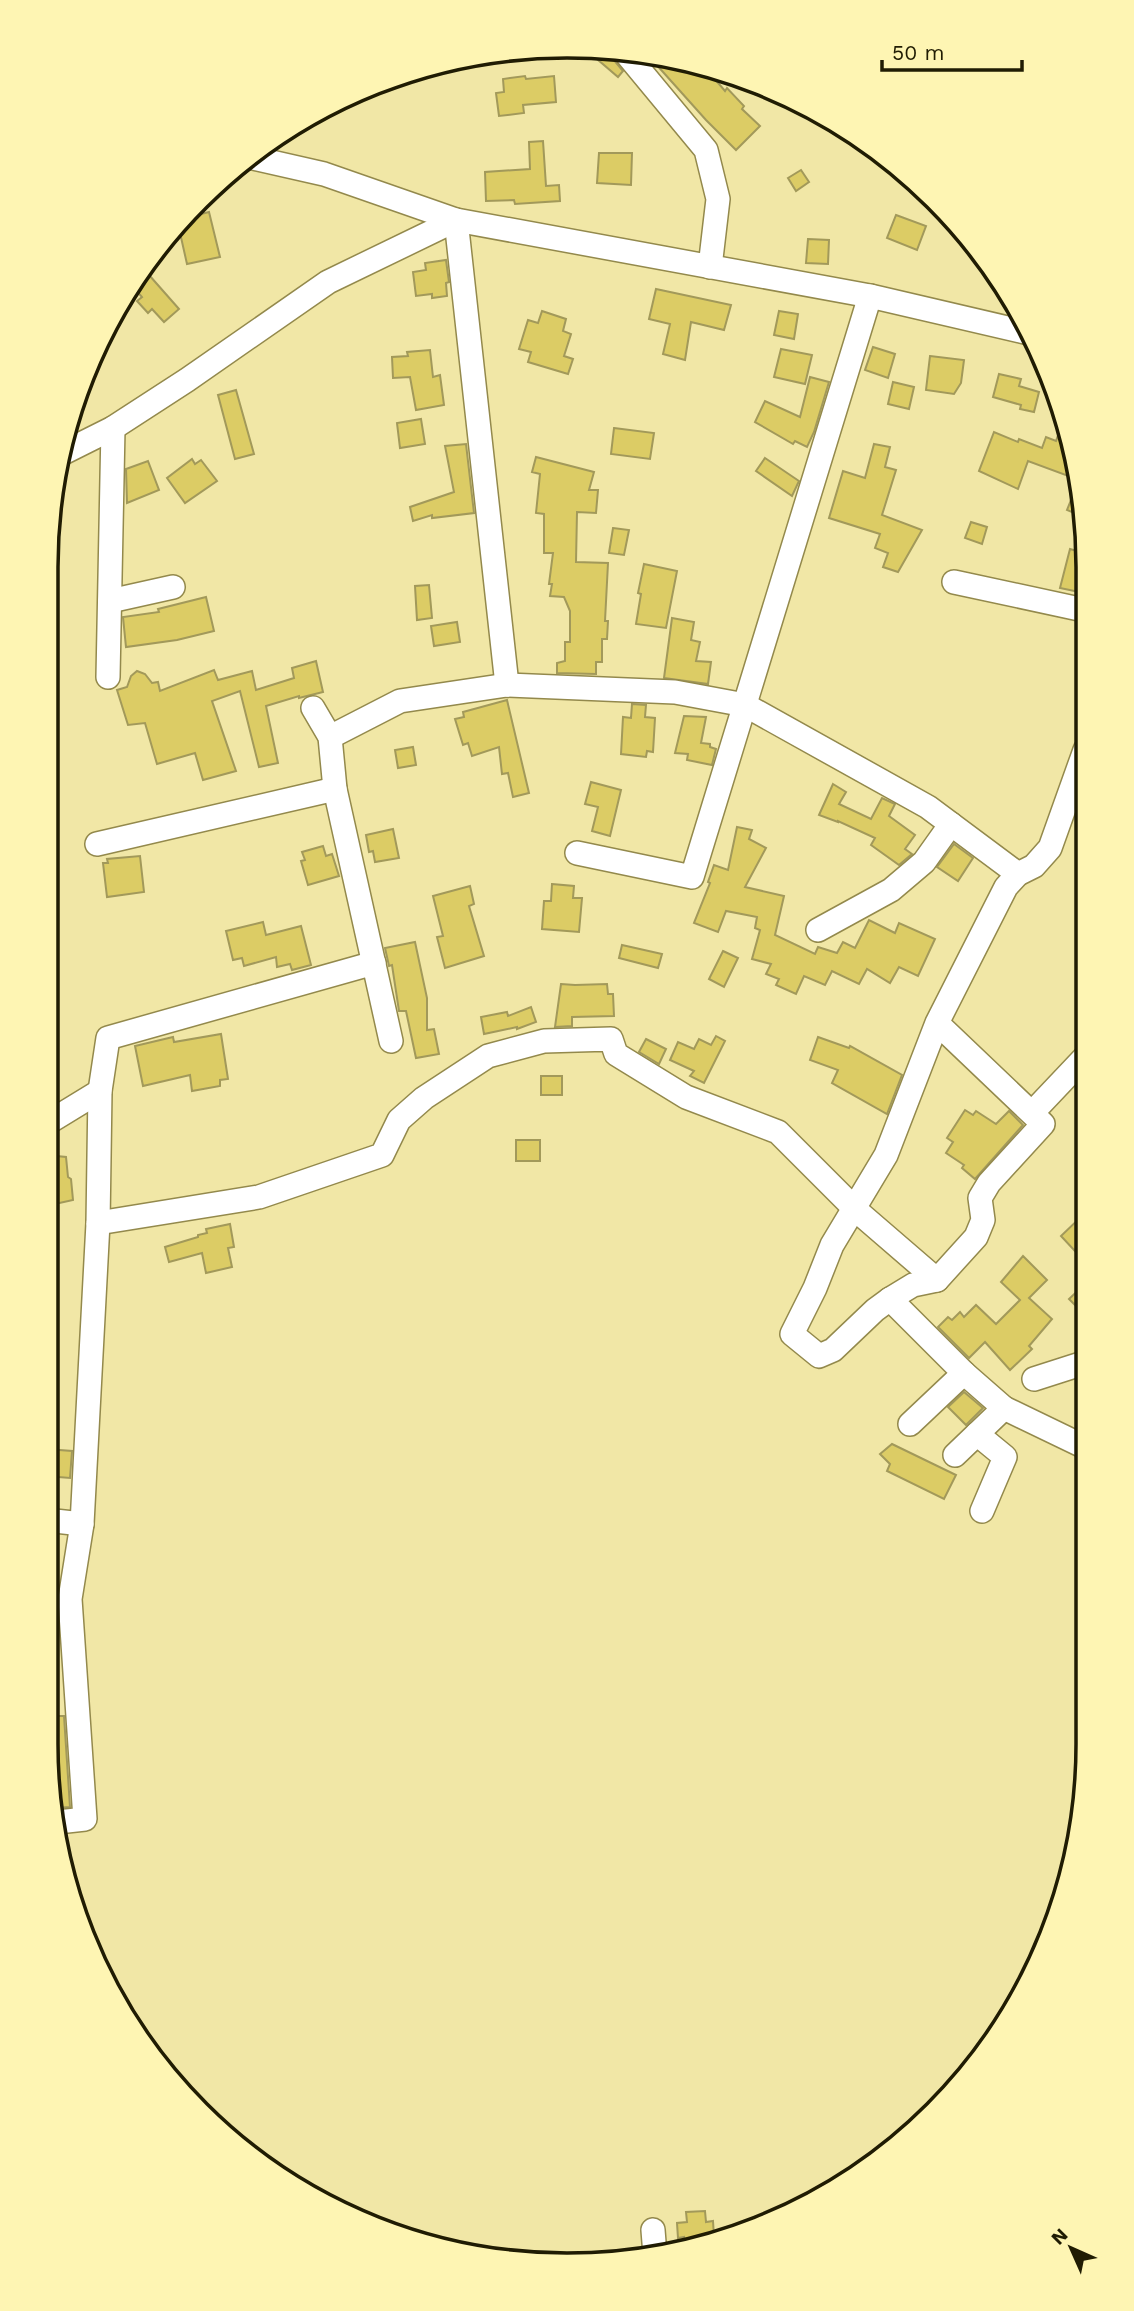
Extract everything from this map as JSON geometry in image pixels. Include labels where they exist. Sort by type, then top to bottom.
[{"type":"street","points":[[633,62],[705,150],[718,199],[709,267]]},
{"type":"street","points":[[261,160],[324,174],[456,220],[870,296],[1018,330]]},
{"type":"street","points":[[72,448],[113,428],[187,380],[328,282],[456,220]]},
{"type":"street","points":[[456,220],[506,685]]},
{"type":"street","points":[[578,853],[692,877],[870,296]]},
{"type":"street","points":[[108,677],[113,428]]},
{"type":"street","points":[[954,582],[1076,608]]},
{"type":"street","points":[[110,601],[173,587]]},
{"type":"street","points":[[330,737],[400,701],[506,685],[675,692],[745,705],[928,807],[1018,874]]},
{"type":"street","points":[[313,708],[330,737],[335,789],[391,1041]]},
{"type":"street","points":[[937,1023],[1043,1124],[989,1183],[980,1198],[983,1220],[976,1237],[937,1280],[913,1285],[890,1299],[833,1350],[819,1356],[792,1334],[815,1288],[832,1245],[886,1155],[937,1023],[1006,887],[1018,874],[1034,866],[1050,848],[1076,775]]},
{"type":"street","points":[[97,844],[335,789]]},
{"type":"street","points":[[818,930],[891,890],[924,862],[951,824]]},
{"type":"street","points":[[64,1821],[85,1819],[70,1599],[82,1524],[98,1223],[100,1091],[108,1038],[374,963]]},
{"type":"street","points":[[98,1223],[259,1197],[382,1155],[399,1120],[424,1098],[488,1056],[544,1041],[611,1039],[616,1054],[686,1097],[778,1132],[854,1208],[937,1280]]},
{"type":"street","points":[[1032,1113],[1076,1067]]},
{"type":"street","points":[[58,1117],[100,1091]]},
{"type":"street","points":[[890,1299],[964,1373],[1004,1408],[1076,1443]]},
{"type":"street","points":[[1034,1379],[1076,1366]]},
{"type":"street","points":[[910,1424],[964,1373]]},
{"type":"street","points":[[955,1455],[1004,1408]]},
{"type":"street","points":[[977,1434],[1005,1457],[982,1511]]},
{"type":"street","points":[[58,1521],[82,1524]]},
{"type":"street","points":[[653,2230],[654,2245]]},
{"type":"building","points":[[597,59],[614,60],[623,71],[618,77]]},
{"type":"building","points":[[658,67],[716,80],[725,91],[727,88],[744,106],[742,109],[760,126],[736,150]]},
{"type":"building","points":[[525,76],[526,79],[554,76],[556,102],[523,105],[524,113],[499,116],[496,93],[504,92],[503,79]]},
{"type":"building","points":[[543,141],[546,186],[559,185],[560,201],[515,204],[514,200],[486,201],[485,172],[530,169],[529,142]]},
{"type":"building","points":[[599,153],[632,153],[631,185],[597,183]]},
{"type":"building","points":[[801,170],[809,182],[796,191],[788,178]]},
{"type":"building","points":[[209,212],[220,257],[187,264],[181,235],[200,214]]},
{"type":"building","points":[[896,215],[926,226],[917,250],[887,238]]},
{"type":"building","points":[[808,239],[829,240],[828,264],[806,263]]},
{"type":"building","points":[[446,260],[449,282],[446,283],[447,296],[416,296],[413,272],[426,270],[425,263]]},
{"type":"building","points":[[150,276],[179,309],[164,322],[152,309],[148,313],[137,301],[142,297],[138,293]]},
{"type":"building","points":[[656,289],[731,305],[724,330],[691,322],[685,360],[663,354],[670,324],[649,319]]},
{"type":"building","points":[[542,311],[566,319],[563,331],[571,334],[564,356],[573,359],[568,374],[528,362],[531,352],[519,349],[528,320],[538,323]]},
{"type":"building","points":[[779,311],[798,314],[794,339],[774,335]]},
{"type":"building","points":[[873,347],[895,354],[888,378],[865,370]]},
{"type":"building","points":[[781,349],[812,355],[805,384],[774,377]]},
{"type":"building","points":[[430,350],[433,377],[440,375],[444,405],[416,410],[410,377],[393,378],[392,357],[408,356],[407,352]]},
{"type":"building","points":[[930,356],[964,360],[961,383],[954,394],[926,390]]},
{"type":"building","points":[[999,374],[1021,379],[1019,386],[1039,392],[1034,412],[1020,409],[1021,405],[993,397]]},
{"type":"building","points":[[810,377],[829,382],[807,447],[795,441],[793,444],[755,422],[765,401],[800,417]]},
{"type":"building","points":[[893,382],[914,387],[909,409],[888,404]]},
{"type":"building","points":[[236,390],[254,454],[235,459],[218,395]]},
{"type":"building","points":[[421,419],[425,444],[400,448],[397,423]]},
{"type":"building","points":[[614,428],[654,433],[650,459],[611,454]]},
{"type":"building","points":[[994,432],[1042,448],[1046,437],[1056,441],[1059,434],[1067,476],[1028,461],[1018,489],[979,471]]},
{"type":"building","points":[[466,444],[474,513],[432,518],[432,515],[413,521],[410,507],[454,492],[445,446]]},
{"type":"building","points":[[874,444],[890,447],[885,467],[896,470],[882,515],[922,530],[898,572],[883,567],[888,553],[875,548],[880,534],[829,518],[843,471],[865,478]]},
{"type":"building","points":[[536,457],[594,472],[589,490],[598,490],[596,513],[577,512],[576,562],[608,563],[605,621],[608,621],[607,639],[602,639],[602,662],[596,662],[596,674],[557,673],[557,663],[565,661],[565,642],[570,642],[570,611],[564,597],[550,596],[553,553],[544,553],[544,514],[536,513],[540,474],[532,472]]},
{"type":"building","points":[[765,458],[799,481],[792,496],[756,471]]},
{"type":"building","points":[[192,459],[195,464],[201,460],[217,481],[185,503],[167,478]]},
{"type":"building","points":[[148,461],[159,490],[127,503],[126,469]]},
{"type":"building","points":[[1072,499],[1073,512],[1067,510]]},
{"type":"building","points":[[971,522],[987,527],[982,544],[965,538]]},
{"type":"building","points":[[613,528],[629,530],[624,555],[609,553]]},
{"type":"building","points":[[1070,549],[1076,551],[1076,591],[1060,588]]},
{"type":"building","points":[[644,564],[677,571],[666,628],[636,624],[641,594],[638,593]]},
{"type":"building","points":[[429,585],[432,618],[417,620],[415,586]]},
{"type":"building","points":[[206,597],[214,631],[177,640],[126,647],[123,617],[159,612],[158,609]]},
{"type":"building","points":[[672,618],[694,622],[691,640],[700,642],[696,661],[711,662],[708,684],[664,678]]},
{"type":"building","points":[[457,622],[460,642],[434,646],[431,626]]},
{"type":"building","points":[[316,661],[323,692],[266,706],[278,763],[259,767],[240,691],[212,701],[236,771],[203,780],[195,753],[157,764],[145,723],[128,725],[117,690],[127,687],[131,676],[137,671],[145,674],[152,683],[158,682],[160,691],[214,670],[218,680],[252,671],[256,690],[294,678],[292,668]]},
{"type":"building","points":[[507,700],[529,793],[513,797],[508,773],[502,774],[499,747],[472,756],[468,743],[463,745],[455,719],[464,717],[463,712]]},
{"type":"building","points":[[632,704],[646,705],[645,717],[655,718],[653,752],[647,751],[646,757],[621,754],[623,717],[631,718]]},
{"type":"building","points":[[684,716],[706,717],[701,743],[710,744],[710,747],[716,749],[712,765],[687,760],[688,754],[675,753]]},
{"type":"building","points":[[413,747],[416,765],[398,768],[395,750]]},
{"type":"building","points":[[591,782],[621,790],[610,836],[592,831],[598,807],[585,804]]},
{"type":"building","points":[[833,784],[846,792],[839,804],[871,819],[882,798],[895,804],[889,816],[915,835],[905,849],[912,854],[899,865],[871,845],[875,838],[819,815]]},
{"type":"building","points":[[737,827],[752,830],[749,839],[766,848],[745,887],[784,896],[775,935],[815,954],[818,947],[837,953],[843,942],[855,948],[869,920],[895,933],[899,923],[935,939],[918,976],[899,967],[890,983],[867,969],[859,984],[832,971],[825,985],[804,976],[796,994],[776,985],[779,979],[766,974],[771,964],[752,959],[760,930],[755,928],[757,917],[726,911],[718,932],[694,923],[714,865],[728,870]]},
{"type":"building","points":[[393,829],[399,858],[375,862],[373,851],[369,852],[366,835]]},
{"type":"building","points":[[954,844],[973,858],[958,881],[937,867]]},
{"type":"building","points":[[323,846],[326,856],[332,854],[339,876],[308,885],[301,861],[305,860],[302,852]]},
{"type":"building","points":[[140,856],[144,892],[107,897],[103,863],[108,863],[107,859]]},
{"type":"building","points":[[552,884],[574,886],[573,898],[582,898],[579,932],[542,929],[544,901],[551,901]]},
{"type":"building","points":[[470,886],[474,904],[469,906],[484,956],[445,968],[437,937],[443,936],[433,896]]},
{"type":"building","points":[[263,922],[266,935],[301,926],[311,965],[292,970],[290,964],[277,967],[276,957],[244,966],[242,958],[233,960],[226,931]]},
{"type":"building","points":[[415,942],[427,998],[427,1030],[434,1029],[439,1054],[416,1058],[406,1011],[399,1011],[392,965],[389,966],[385,948]]},
{"type":"building","points":[[622,945],[662,954],[658,968],[619,958]]},
{"type":"building","points":[[723,951],[738,958],[724,987],[709,979]]},
{"type":"building","points":[[561,984],[607,984],[608,994],[613,994],[614,1016],[572,1017],[572,1026],[555,1027]]},
{"type":"building","points":[[531,1007],[536,1022],[517,1029],[484,1034],[481,1017],[507,1012],[508,1016]]},
{"type":"building","points":[[221,1034],[228,1079],[220,1080],[220,1086],[192,1091],[190,1075],[143,1086],[135,1046],[173,1037],[174,1042]]},
{"type":"building","points":[[716,1036],[725,1041],[704,1083],[690,1076],[694,1071],[670,1060],[678,1042],[694,1049],[699,1039],[711,1045]]},
{"type":"building","points":[[818,1037],[849,1048],[850,1046],[902,1075],[887,1114],[832,1083],[838,1070],[810,1060]]},
{"type":"building","points":[[646,1039],[666,1049],[659,1064],[639,1052]]},
{"type":"building","points":[[541,1076],[562,1076],[562,1095],[541,1095]]},
{"type":"building","points":[[965,1110],[973,1115],[976,1111],[996,1124],[1009,1111],[1023,1125],[975,1179],[962,1168],[964,1165],[946,1153],[953,1142],[947,1138]]},
{"type":"building","points":[[516,1140],[540,1140],[540,1161],[516,1161]]},
{"type":"building","points":[[58,1156],[66,1157],[73,1200],[58,1203]]},
{"type":"building","points":[[1076,1222],[1076,1252],[1061,1236]]},
{"type":"building","points":[[230,1224],[234,1247],[228,1248],[232,1267],[206,1273],[202,1253],[169,1262],[165,1247],[198,1237],[207,1233],[206,1229]]},
{"type":"building","points":[[1023,1256],[1047,1280],[1029,1298],[1052,1319],[1029,1346],[1032,1349],[1010,1370],[985,1342],[969,1358],[938,1327],[948,1317],[952,1320],[960,1312],[964,1317],[976,1305],[996,1324],[1020,1300],[1001,1282]]},
{"type":"building","points":[[1076,1292],[1076,1306],[1069,1299]]},
{"type":"building","points":[[964,1392],[983,1408],[966,1425],[948,1407]]},
{"type":"building","points":[[892,1444],[956,1475],[944,1499],[887,1471],[890,1464],[880,1454]]},
{"type":"building","points":[[58,1450],[72,1451],[70,1478],[58,1477]]},
{"type":"building","points":[[58,1716],[64,1716],[70,1807],[62,1808]]},
{"type":"building","points":[[705,2211],[706,2222],[713,2221],[714,2231],[684,2239],[684,2237],[678,2238],[677,2223],[687,2222],[686,2212]]}]
